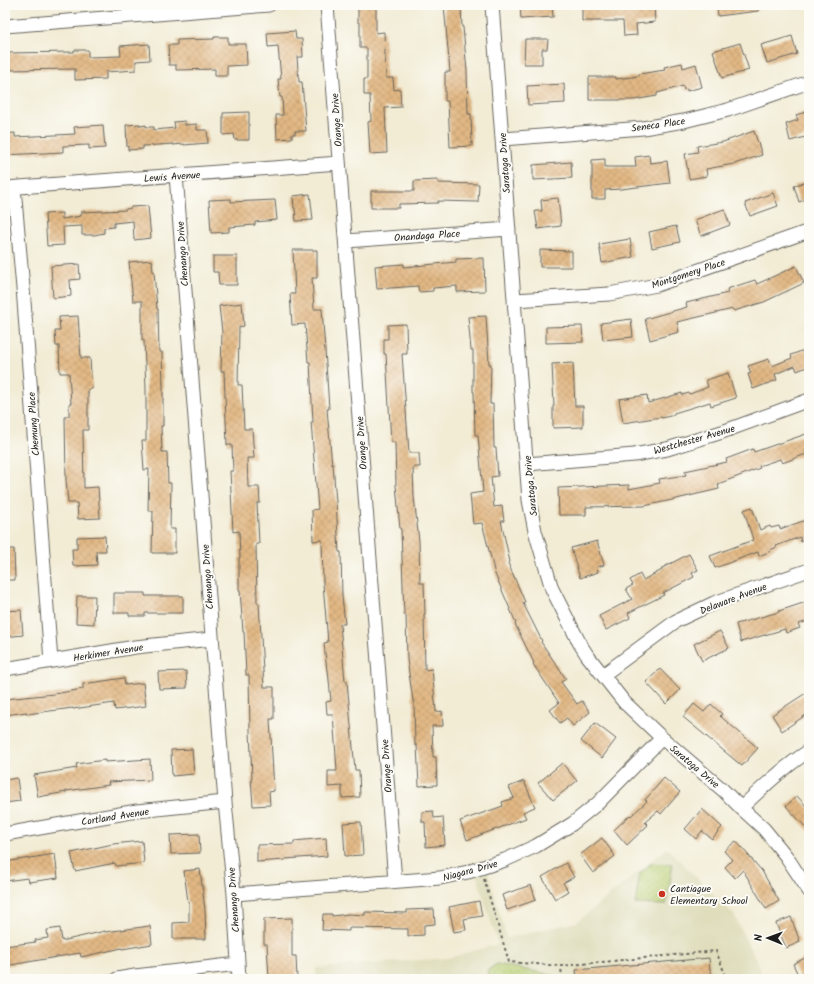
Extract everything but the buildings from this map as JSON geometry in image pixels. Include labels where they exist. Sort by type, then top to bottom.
[{"type":"street","points":[[5,26],[269,5]]},
{"type":"street","name":"Orange Drive","points":[[327,5],[395,881]]},
{"type":"street","name":"Saratoga Drive","points":[[492,5],[529,500],[535,530],[552,590],[587,655],[624,702],[662,738],[723,790],[740,808],[764,829],[786,856],[809,891]]},
{"type":"street","name":"Seneca Place","points":[[502,139],[643,128],[684,121],[728,110],[809,82]]},
{"type":"street","name":"Lewis Avenue","points":[[9,188],[339,163]]},
{"type":"street","name":"Chenango Drive","points":[[176,175],[225,802],[234,894],[239,979]]},
{"type":"street","name":"Chemung Place","points":[[9,188],[23,288],[51,660]]},
{"type":"street","name":"Onandaga Place","points":[[346,241],[508,229]]},
{"type":"street","name":"Montgomery Place","points":[[515,300],[609,294],[657,285],[809,231]]},
{"type":"street","name":"Westchester Avenue","points":[[527,464],[634,455],[667,448],[722,432],[809,400]]},
{"type":"street","name":"Delaware Avenue","points":[[603,675],[676,622],[714,603],[809,570]]},
{"type":"street","name":"Herkimer Avenue","points":[[5,669],[135,647],[212,639]]},
{"type":"street","name":"Niagara Drive","points":[[234,894],[440,878],[468,872],[505,860],[536,846],[572,824],[598,803],[662,738]]},
{"type":"street","points":[[740,808],[797,759],[809,751]]},
{"type":"street","name":"Cortland Avenue","points":[[5,834],[137,811],[225,802]]},
{"type":"street","points":[[117,979],[238,964]]},
{"type":"path","points":[[481,868],[509,962],[561,966],[716,951],[727,979]]},
{"type":"path","points":[[561,966],[562,979]]},
{"type":"shaded area","name":"Cantiague Elementary School","points":[[667,848],[734,915],[765,979],[316,979],[316,968],[448,958],[498,944],[476,873],[487,869],[507,938],[577,922]]},
{"type":"green space","points":[[652,863],[673,864],[666,905],[635,904],[640,873]]},
{"type":"green space","points":[[497,964],[556,976],[556,979],[490,979],[488,970]]},
{"type":"place","name":"Cantiague Elementary School","points":[[662,894]]}]
